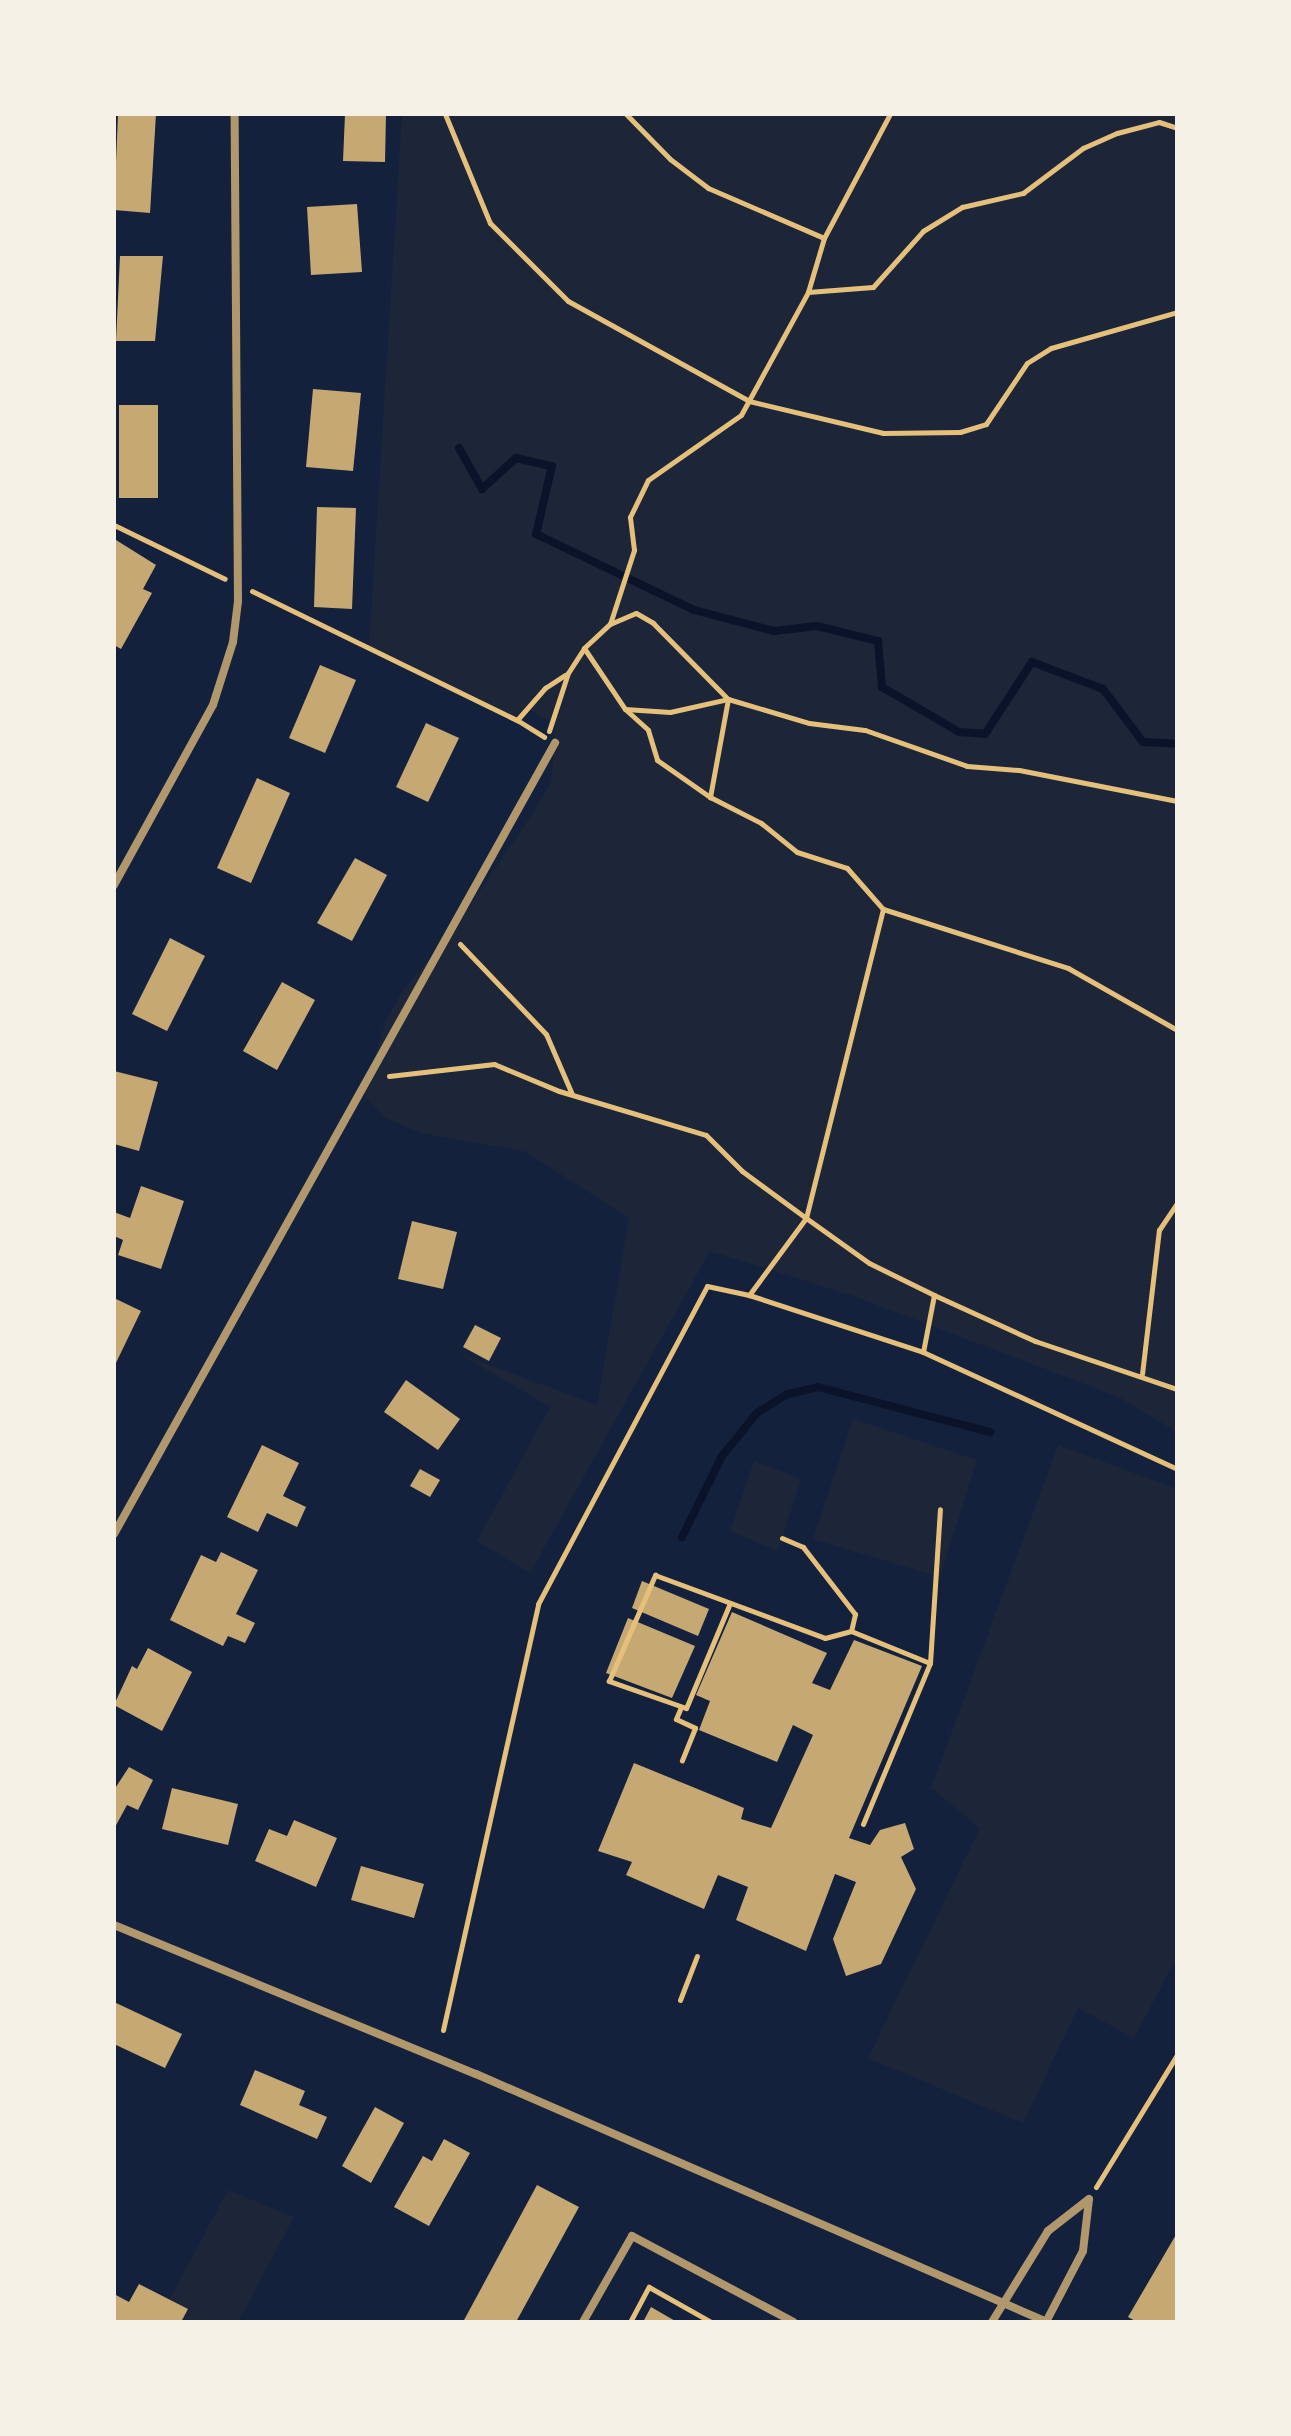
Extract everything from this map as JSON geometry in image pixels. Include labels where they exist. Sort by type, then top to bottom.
[{"type":"street","points":[[114,885],[213,705],[233,642],[237,584],[235,114]]},
{"type":"street","points":[[114,1534],[555,743]]},
{"type":"street","points":[[114,1925],[1046,2322],[1083,2251],[1089,2199]]},
{"type":"street","points":[[992,2322],[1048,2231],[1089,2199]]},
{"type":"street","points":[[583,2322],[632,2236],[794,2322]]},
{"type":"path","points":[[445,114],[490,223],[568,301],[749,401],[883,433],[960,432],[986,424],[1027,363],[1051,348],[1177,312]]},
{"type":"path","points":[[626,114],[708,188],[824,238]]},
{"type":"path","points":[[610,624],[634,550],[630,517],[648,480],[741,415],[808,292],[824,238],[890,114]]},
{"type":"path","points":[[808,292],[873,287],[923,231],[962,207],[1023,193],[1083,148],[1117,133],[1159,122],[1177,128]]},
{"type":"path","points":[[114,525],[517,720],[539,734]]},
{"type":"path","points":[[555,743],[547,739],[568,673],[584,648],[610,624],[636,613],[653,623],[728,699],[809,723],[865,730],[967,766],[1019,770],[1177,801]]},
{"type":"path","points":[[584,648],[625,709],[648,730],[657,760],[710,797],[770,828],[797,852],[847,868],[883,909],[1068,968],[1177,1030]]},
{"type":"path","points":[[517,720],[545,688],[568,673]]},
{"type":"path","points":[[625,709],[670,712],[728,699]]},
{"type":"path","points":[[710,797],[728,699]]},
{"type":"path","points":[[749,1295],[806,1218],[883,909]]},
{"type":"path","points":[[450,935],[546,1034],[573,1095]]},
{"type":"path","points":[[368,1079],[494,1064],[573,1095],[706,1135],[742,1171],[869,1263],[1035,1341],[1142,1374],[1177,1389]]},
{"type":"path","points":[[1142,1374],[1159,1230],[1177,1203]]},
{"type":"path","points":[[443,2030],[538,1604],[707,1286],[749,1295],[923,1352],[1177,1469]]},
{"type":"path","points":[[923,1352],[934,1295]]},
{"type":"path","points":[[863,1824],[930,1663],[940,1509]]},
{"type":"path","points":[[782,1538],[803,1547],[855,1614],[851,1631]]},
{"type":"path","points":[[730,1603],[686,1708],[609,1681],[655,1575],[825,1638],[851,1631],[930,1663]]},
{"type":"path","points":[[681,1707],[676,1719],[695,1728],[682,1761]]},
{"type":"path","points":[[680,2000],[697,1956]]},
{"type":"path","points":[[1089,2199],[1177,2055]]},
{"type":"path","points":[[630,2322],[649,2287],[711,2322]]},
{"type":"shaded area","points":[[402,114],[1177,114],[1177,1432],[1119,1397],[851,1295],[710,1251],[530,1573],[477,1541],[550,1407],[458,1353],[597,1405],[629,1218],[526,1152],[421,1133],[384,1117],[364,1095],[385,1023],[402,991],[450,935],[533,813],[551,783],[555,743],[554,723],[528,709],[517,720],[369,646]]},
{"type":"shaded area","points":[[853,1419],[977,1460],[940,1577],[813,1539]]},
{"type":"shaded area","points":[[1058,1445],[1177,1489],[1177,1957],[1134,2038],[1078,2008],[1023,2123],[868,2058],[980,1828],[931,1788]]},
{"type":"shaded area","points":[[754,1461],[801,1479],[778,1551],[730,1531]]},
{"type":"shaded area","points":[[228,2190],[294,2217],[238,2322],[157,2322]]},
{"type":"building","points":[[118,114],[156,114],[150,213],[114,210]]},
{"type":"building","points":[[345,114],[386,114],[385,162],[343,161]]},
{"type":"building","points":[[357,204],[362,272],[311,275],[307,207]]},
{"type":"building","points":[[120,256],[163,256],[155,341],[116,341]]},
{"type":"building","points":[[313,389],[361,393],[353,471],[306,467]]},
{"type":"building","points":[[119,405],[158,405],[158,498],[119,498]]},
{"type":"building","points":[[317,507],[356,508],[352,609],[314,607]]},
{"type":"building","points":[[116,540],[156,565],[143,589],[152,593],[121,649],[114,645]]},
{"type":"building","points":[[320,665],[356,680],[325,753],[289,738]]},
{"type":"building","points":[[426,723],[459,738],[428,802],[396,787]]},
{"type":"building","points":[[257,778],[290,793],[251,883],[217,868]]},
{"type":"building","points":[[355,858],[387,875],[352,941],[317,923]]},
{"type":"building","points":[[170,938],[205,956],[167,1031],[132,1014]]},
{"type":"building","points":[[282,982],[315,1000],[277,1070],[243,1051]]},
{"type":"building","points":[[114,1071],[158,1082],[139,1151],[114,1144]]},
{"type":"building","points":[[141,1186],[184,1201],[161,1269],[118,1255],[123,1240],[114,1236],[114,1212],[130,1218]]},
{"type":"building","points":[[412,1221],[457,1232],[443,1289],[398,1279]]},
{"type":"building","points":[[114,1298],[141,1311],[114,1367]]},
{"type":"building","points":[[475,1325],[501,1338],[489,1361],[463,1347]]},
{"type":"building","points":[[406,1380],[460,1419],[438,1450],[384,1412]]},
{"type":"building","points":[[262,1445],[299,1463],[283,1496],[306,1507],[297,1527],[267,1513],[258,1532],[227,1517]]},
{"type":"building","points":[[420,1469],[440,1480],[430,1497],[410,1486]]},
{"type":"building","points":[[221,1552],[258,1570],[236,1614],[255,1623],[245,1643],[228,1636],[223,1646],[170,1620],[201,1555],[216,1562]]},
{"type":"building","points":[[642,1581],[709,1609],[698,1636],[632,1608]]},
{"type":"building","points":[[732,1612],[827,1653],[812,1683],[830,1690],[854,1640],[922,1666],[849,1838],[870,1845],[880,1830],[905,1823],[914,1849],[901,1857],[916,1889],[881,1964],[846,1976],[833,1939],[856,1882],[835,1874],[806,1951],[736,1920],[748,1887],[718,1875],[704,1909],[626,1875],[632,1862],[598,1851],[634,1763],[744,1808],[741,1819],[771,1828],[813,1735],[793,1725],[777,1762],[699,1730],[710,1701],[696,1695]]},
{"type":"building","points":[[628,1618],[695,1646],[672,1698],[606,1673]]},
{"type":"building","points":[[148,1648],[192,1672],[162,1731],[114,1705],[132,1666],[137,1669]]},
{"type":"building","points":[[129,1767],[153,1780],[138,1810],[127,1805],[114,1829],[114,1790]]},
{"type":"building","points":[[172,1788],[238,1804],[228,1845],[162,1829]]},
{"type":"building","points":[[294,1820],[337,1838],[316,1887],[255,1861],[269,1829],[287,1836]]},
{"type":"building","points":[[361,1866],[424,1884],[414,1918],[351,1900]]},
{"type":"building","points":[[114,2002],[182,2034],[165,2068],[114,2044]]},
{"type":"building","points":[[255,2070],[305,2091],[299,2105],[327,2117],[317,2139],[240,2105]]},
{"type":"building","points":[[375,2107],[404,2123],[371,2183],[342,2166]]},
{"type":"building","points":[[444,2139],[470,2153],[429,2226],[394,2207],[423,2156],[432,2161]]},
{"type":"building","points":[[537,2185],[579,2207],[516,2322],[463,2322]]},
{"type":"building","points":[[1177,2233],[1177,2322],[1137,2322],[1128,2317]]},
{"type":"building","points":[[139,2284],[188,2309],[181,2322],[114,2322],[114,2294],[129,2302]]},
{"type":"building","points":[[651,2307],[677,2322],[643,2322]]},
{"type":"waterway","points":[[459,448],[482,489],[516,458],[552,466],[536,534],[694,610],[774,631],[817,626],[878,641],[882,687],[959,732],[985,734],[1032,662],[1103,689],[1143,742],[1177,744]]},
{"type":"waterway","points":[[682,1537],[722,1456],[757,1413],[788,1394],[818,1387],[990,1432]]}]
